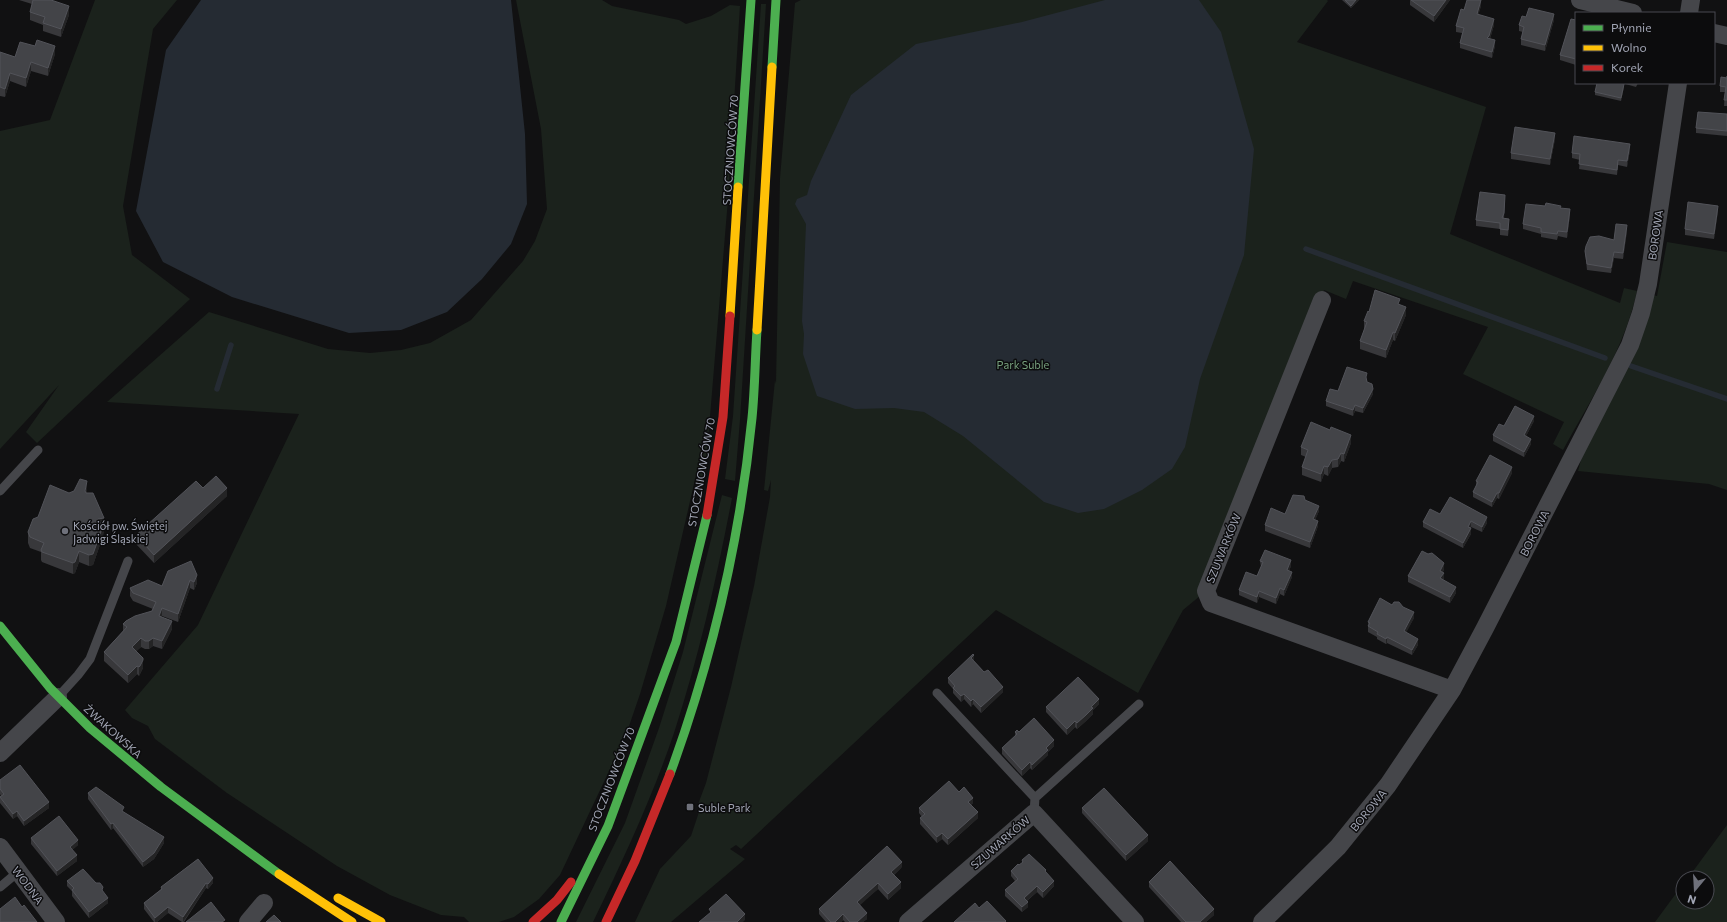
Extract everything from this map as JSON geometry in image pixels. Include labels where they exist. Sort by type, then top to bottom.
[{"type":"street","name":"STOCZNIOWCÓW 70","points":[[561,922],[608,826],[676,642],[705,524],[723,417],[751,0]]},
{"type":"street","points":[[606,922],[660,803],[687,728],[704,674],[716,628],[736,532],[746,469],[752,417],[776,0]]},
{"type":"street","points":[[1580,0],[1629,12]]},
{"type":"street","points":[[1689,12],[1691,0]]},
{"type":"street","points":[[1715,33],[1727,36]]},
{"type":"street","name":"BOROWA","points":[[1262,922],[1338,848],[1388,785],[1452,690],[1489,621],[1630,345],[1641,313],[1648,284],[1678,84]]},
{"type":"street","name":"SZUWARKÓW","points":[[1322,300],[1206,591],[1211,604],[1452,690]]},
{"type":"street","name":"ŻWAKOWSKA","points":[[0,626],[40,677],[58,697],[131,765],[226,836],[317,901],[352,922]]},
{"type":"street","points":[[0,752],[58,697]]},
{"type":"street","name":"SZUWARKÓW","points":[[908,922],[1034,805],[1135,922]]},
{"type":"street","name":"ŻWAKOWSKA","points":[[226,836],[309,882]]},
{"type":"street","points":[[533,922],[558,900],[599,844]]},
{"type":"street","name":"WODNA","points":[[0,847],[56,922]]},
{"type":"street","points":[[329,893],[380,921]]},
{"type":"street","points":[[248,922],[264,903]]},
{"type":"lane","points":[[0,491],[38,450]]},
{"type":"lane","points":[[58,697],[90,659],[128,560]]},
{"type":"lane","points":[[937,693],[1034,805],[1138,704]]},
{"type":"lane","points":[[0,887],[18,872]]},
{"type":"green space","points":[[95,0],[177,0],[153,29],[123,206],[132,255],[190,299],[37,443],[26,432],[59,385],[0,449],[0,131],[50,120]]},
{"type":"green space","points":[[516,0],[602,0],[612,6],[679,20],[686,24],[711,16],[730,5],[740,6],[728,199],[705,477],[696,475],[666,606],[640,694],[626,735],[560,875],[539,899],[514,917],[499,922],[469,922],[464,917],[441,915],[390,895],[337,866],[227,793],[155,739],[148,726],[132,718],[125,710],[198,625],[299,414],[107,402],[209,312],[328,349],[370,353],[401,350],[430,343],[471,320],[523,261],[535,241],[547,209],[541,129]]},
{"type":"green space","name":"Park Suble","points":[[801,0],[1327,0],[1328,1],[1297,42],[1486,107],[1450,234],[1620,303],[1624,288],[1637,291],[1632,312],[1616,353],[1563,450],[1553,444],[1564,422],[1463,374],[1488,327],[1353,281],[1346,299],[1324,290],[1206,591],[1183,610],[1138,693],[996,610],[741,849],[736,845],[730,849],[745,859],[671,922],[635,922],[660,869],[691,836],[700,809],[697,807],[706,783],[731,687],[754,586],[770,497],[771,480],[768,491],[764,490],[775,380],[776,384],[780,178],[795,3]]},
{"type":"green space","points":[[761,4],[766,4],[735,481],[725,479],[733,416]]},
{"type":"green space","points":[[1667,242],[1727,252],[1727,490],[1709,484],[1578,471],[1585,445],[1653,295],[1657,296]]},
{"type":"green space","points":[[722,495],[732,498],[726,528],[714,587],[674,733],[636,829],[593,922],[576,922],[625,823],[659,728],[683,652]]},
{"type":"green space","points":[[1727,825],[1727,922],[1655,922],[1675,895],[1675,910],[1715,910],[1715,870],[1694,870]]},
{"type":"shaded area","points":[[201,0],[511,0],[525,134],[527,204],[511,244],[482,279],[447,312],[401,330],[349,333],[232,297],[163,262],[136,211],[166,50]]},
{"type":"shaded area","points":[[1105,0],[1199,0],[1221,32],[1254,149],[1244,255],[1200,379],[1185,447],[1172,469],[1142,490],[1104,509],[1078,513],[1044,502],[963,436],[924,412],[894,408],[855,409],[817,396],[803,354],[804,334],[802,321],[806,224],[795,204],[797,199],[807,195],[811,181],[851,95],[916,44],[1022,22]]},
{"type":"building","points":[[33,0],[51,0],[69,6],[61,29],[43,23],[45,17],[30,12]]},
{"type":"building","points":[[1345,0],[1356,0],[1351,6]]},
{"type":"building","points":[[1411,0],[1446,0],[1434,16]]},
{"type":"building","points":[[1467,0],[1481,0],[1477,14],[1494,19],[1487,38],[1495,40],[1492,52],[1460,43],[1464,28],[1456,26],[1461,9],[1464,10]]},
{"type":"building","points":[[1529,8],[1554,14],[1545,45],[1521,39],[1524,27],[1519,25],[1522,16],[1526,17]]},
{"type":"building","points":[[1571,19],[1575,20],[1575,59],[1560,55]]},
{"type":"building","points":[[37,40],[55,46],[48,68],[31,62],[26,78],[10,73],[5,89],[0,87],[0,52],[15,57],[20,42],[35,46]]},
{"type":"building","points":[[1721,77],[1727,78],[1727,100],[1724,100],[1726,87],[1720,86]]},
{"type":"building","points":[[1597,84],[1624,84],[1621,98],[1595,92]]},
{"type":"building","points":[[1698,112],[1727,114],[1727,131],[1696,128]]},
{"type":"building","points":[[1515,127],[1555,133],[1550,159],[1511,153]]},
{"type":"building","points":[[1574,136],[1630,144],[1627,161],[1618,160],[1617,170],[1579,164],[1580,154],[1572,153]]},
{"type":"building","points":[[1480,192],[1505,195],[1504,213],[1502,218],[1509,219],[1508,230],[1500,229],[1500,223],[1476,220]]},
{"type":"building","points":[[1688,202],[1718,206],[1714,234],[1685,229]]},
{"type":"building","points":[[1546,203],[1561,206],[1560,208],[1570,209],[1567,232],[1558,231],[1557,234],[1541,232],[1541,228],[1523,224],[1526,204],[1545,206]]},
{"type":"building","points":[[1616,224],[1627,225],[1623,253],[1614,252],[1611,268],[1587,264],[1585,251],[1590,237],[1599,236],[1614,240]]},
{"type":"building","points":[[1375,290],[1400,299],[1398,304],[1406,307],[1395,333],[1393,332],[1386,350],[1360,341],[1367,322],[1364,321],[1368,311],[1369,312]]},
{"type":"building","points":[[1347,367],[1367,373],[1367,382],[1372,384],[1373,389],[1363,408],[1355,405],[1353,410],[1326,401],[1330,389],[1338,391]]},
{"type":"building","points":[[1515,406],[1534,416],[1524,435],[1531,439],[1524,452],[1493,435],[1499,424],[1504,426]]},
{"type":"building","points":[[1311,422],[1330,430],[1331,427],[1351,435],[1344,454],[1341,453],[1338,459],[1332,460],[1328,467],[1324,466],[1321,474],[1302,467],[1308,450],[1301,447]]},
{"type":"building","points":[[1490,455],[1512,467],[1499,493],[1497,493],[1492,502],[1473,492],[1478,482],[1476,481]]},
{"type":"building","points":[[216,476],[227,488],[154,555],[136,535],[196,481],[203,488]]},
{"type":"building","name":"Kościół pw. Świętej Jadwigi Śląskiej","points":[[80,479],[87,481],[85,491],[86,493],[93,493],[104,518],[98,519],[103,526],[93,554],[89,555],[79,551],[75,562],[73,563],[42,552],[41,550],[44,543],[30,537],[28,532],[33,519],[38,517],[50,485],[69,493],[74,491]]},
{"type":"building","points":[[1293,495],[1304,496],[1305,500],[1319,506],[1313,519],[1318,521],[1310,542],[1265,525],[1271,508],[1285,514]]},
{"type":"building","points":[[1450,497],[1487,517],[1482,527],[1471,521],[1468,527],[1471,528],[1463,543],[1423,522],[1430,509],[1440,514]]},
{"type":"building","points":[[1265,550],[1291,560],[1287,570],[1292,572],[1284,590],[1280,588],[1276,598],[1259,591],[1257,597],[1239,590],[1246,572],[1257,576],[1263,562],[1260,561]]},
{"type":"building","points":[[1422,551],[1428,554],[1432,553],[1444,563],[1440,571],[1444,573],[1440,578],[1456,587],[1450,597],[1408,576]]},
{"type":"building","points":[[191,561],[197,575],[194,582],[190,580],[178,614],[162,608],[159,616],[172,621],[162,641],[153,638],[149,641],[145,641],[141,638],[132,647],[143,658],[143,660],[139,667],[137,666],[128,675],[104,652],[127,627],[123,624],[126,621],[135,616],[152,611],[156,602],[133,593],[130,588],[148,580],[162,586],[168,571]]},
{"type":"building","points":[[1380,598],[1392,605],[1394,602],[1399,602],[1403,607],[1414,612],[1404,631],[1418,639],[1412,650],[1387,637],[1386,639],[1377,634],[1378,632],[1368,626],[1370,623],[1368,622]]},
{"type":"building","points":[[973,654],[974,655],[971,658],[984,672],[988,670],[1003,687],[981,707],[973,699],[971,701],[964,694],[961,696],[953,688],[955,686],[948,678]]},
{"type":"building","points":[[1078,677],[1099,699],[1086,715],[1077,723],[1075,721],[1067,729],[1046,707]]},
{"type":"building","points":[[1034,718],[1054,740],[1046,748],[1048,750],[1032,765],[1030,762],[1022,770],[1002,748],[1017,734],[1015,732],[1017,730],[1019,732]]},
{"type":"building","points":[[20,765],[49,802],[24,821],[17,811],[13,814],[0,797],[4,794],[0,789],[0,780]]},
{"type":"building","points":[[949,781],[959,792],[964,787],[973,798],[968,802],[978,812],[948,839],[942,833],[937,837],[920,818],[925,814],[919,808]]},
{"type":"building","points":[[96,787],[124,807],[122,811],[164,837],[154,853],[143,862],[113,823],[111,824],[88,793]]},
{"type":"building","points":[[1104,788],[1148,835],[1126,855],[1082,808]]},
{"type":"building","points":[[59,816],[78,840],[70,847],[77,855],[57,871],[31,838]]},
{"type":"building","points":[[887,846],[902,862],[891,872],[901,882],[888,894],[878,883],[857,902],[867,913],[857,922],[850,922],[843,914],[835,922],[831,922],[819,909]]},
{"type":"building","points":[[1029,854],[1046,870],[1045,871],[1054,881],[1043,892],[1037,886],[1024,898],[1028,902],[1022,907],[1005,890],[1018,879],[1011,871],[1018,864],[1019,865],[1023,862],[1022,860]]},
{"type":"building","points":[[198,859],[213,878],[208,884],[206,883],[183,917],[168,907],[155,918],[144,903],[162,889],[161,887]]},
{"type":"building","points":[[1170,861],[1214,909],[1200,922],[1186,922],[1149,882]]},
{"type":"building","points":[[83,869],[96,883],[100,883],[103,887],[102,890],[108,898],[89,912],[72,890],[74,888],[67,881]]},
{"type":"building","points":[[726,894],[745,914],[737,922],[699,922],[711,912],[709,909]]},
{"type":"building","points":[[15,897],[22,907],[24,905],[37,922],[0,922],[0,909]]},
{"type":"building","points":[[987,901],[1006,921],[1005,922],[954,922],[975,903],[979,908]]},
{"type":"building","points":[[211,902],[225,920],[222,922],[186,922]]},
{"type":"building","points":[[274,915],[281,922],[266,922]]},
{"type":"waterway","points":[[1306,249],[1605,358]]},
{"type":"waterway","points":[[217,389],[231,345]]},
{"type":"waterway","points":[[1631,366],[1727,399]]},
{"type":"traffic: fast","points":[[738,187],[751,0]]},
{"type":"traffic: fast","points":[[772,67],[776,0]]},
{"type":"traffic: fast","points":[[670,774],[699,687],[732,553],[747,463],[754,396],[757,330]]},
{"type":"traffic: fast","points":[[561,922],[608,826],[676,642],[707,515]]},
{"type":"traffic: fast","points":[[0,626],[50,688],[90,728],[161,787],[279,874]]},
{"type":"traffic: slow","points":[[757,330],[772,67]]},
{"type":"traffic: slow","points":[[730,316],[738,187]]},
{"type":"traffic: slow","points":[[279,874],[352,922]]},
{"type":"traffic: slow","points":[[338,898],[381,922]]},
{"type":"traffic: jam","points":[[707,515],[723,417],[730,316]]},
{"type":"traffic: jam","points":[[606,922],[635,861],[670,774]]},
{"type":"traffic: jam","points":[[533,922],[557,900],[571,882]]},
{"type":"place","name":"Kościół pw. Świętej Jadwigi Śląskiej","points":[[65,531]]},
{"type":"place","name":"Suble Park","points":[[690,807]]}]
